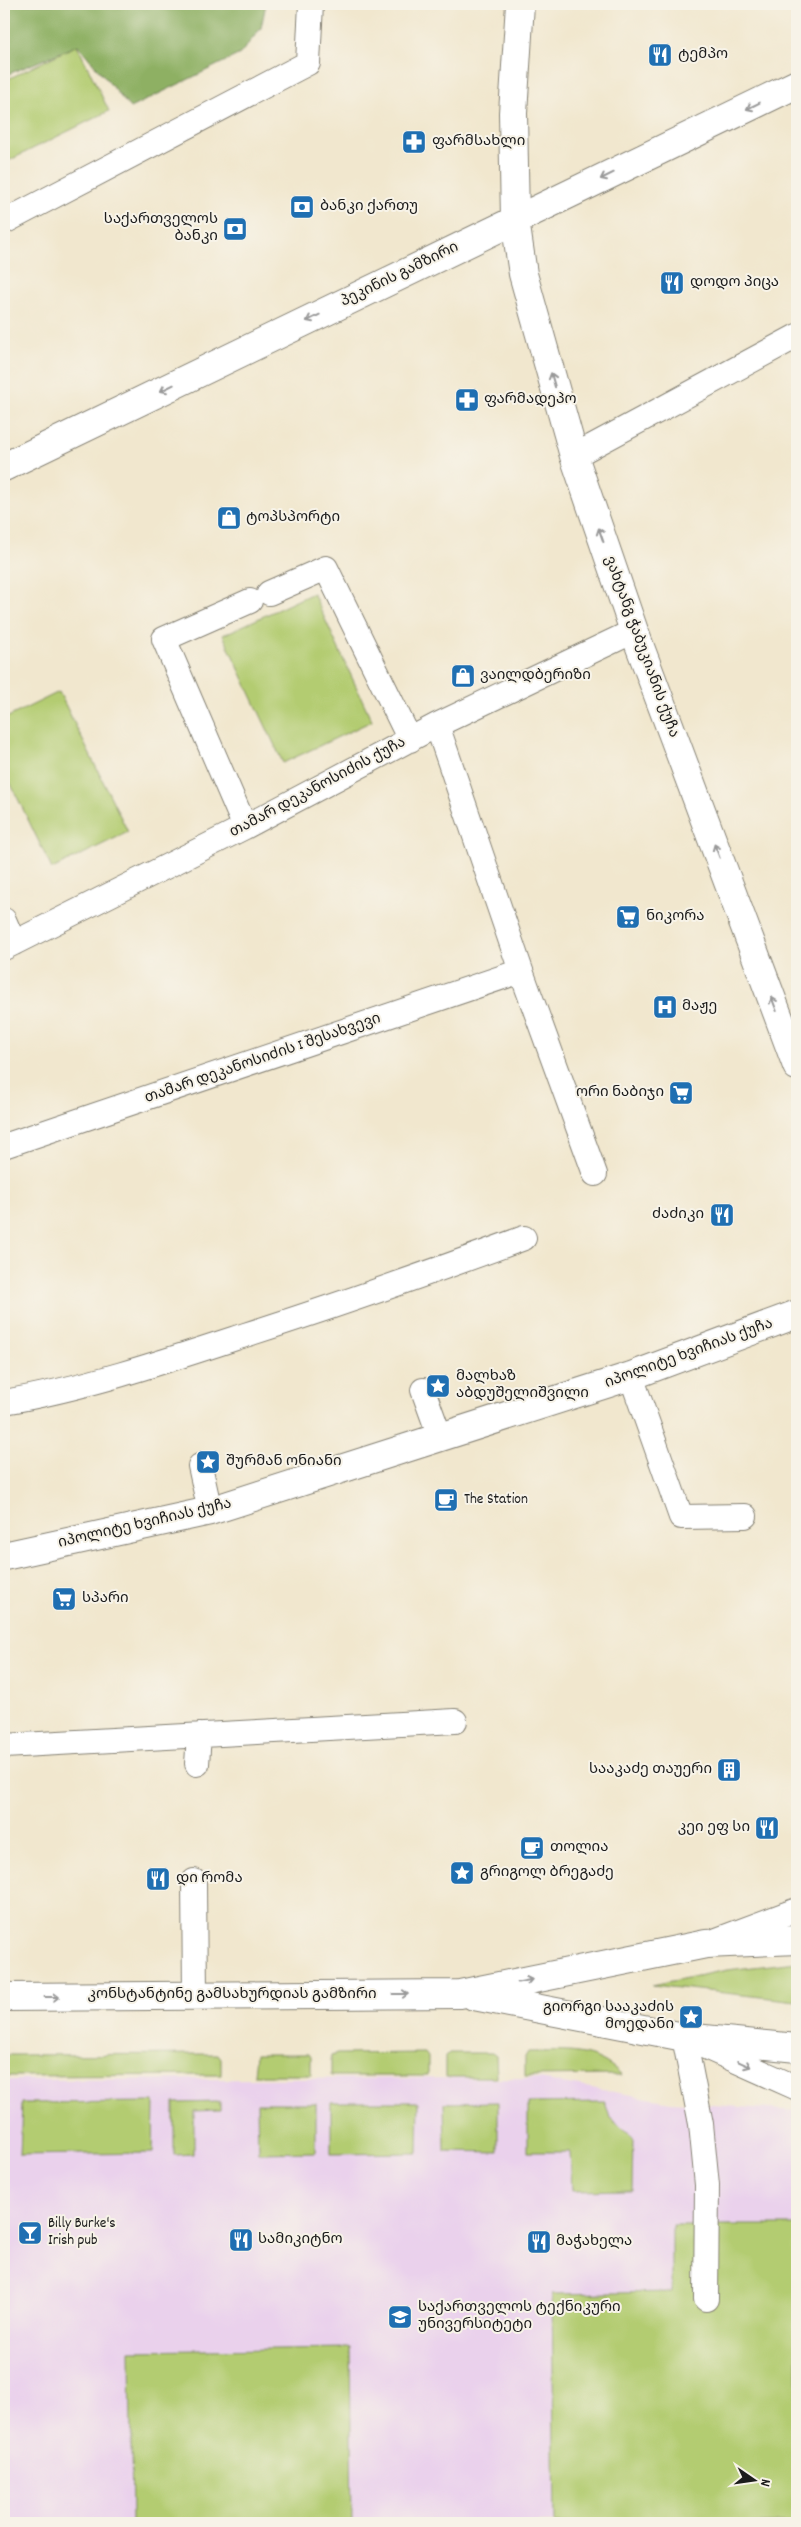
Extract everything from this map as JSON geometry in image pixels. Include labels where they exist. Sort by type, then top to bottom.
[{"type":"main road","name":"ვახტანგ ჭაბუკიანის ქუჩა","points":[[520,4],[513,113],[515,220],[523,274],[574,456],[634,631],[797,1066]]},
{"type":"main road","name":"პეკინის გამზირი","points":[[4,466],[797,84]]},
{"type":"main road","name":"იპოლიტე ხვიჩიას ქუჩა","points":[[4,1556],[210,1511],[631,1376],[797,1314]]},
{"type":"main road","points":[[460,1994],[706,1944],[797,1940]]},
{"type":"main road","name":"კონსტანტინე გამსახურდიას გამზირი","points":[[4,1997],[460,1994]]},
{"type":"main road","points":[[460,1994],[684,2038],[797,2048]]},
{"type":"lane","points":[[4,222],[308,62],[311,4]]},
{"type":"lane","points":[[574,456],[797,336]]},
{"type":"lane","points":[[245,827],[164,639],[326,568],[410,740]]},
{"type":"lane","name":"თამარ დეკანოსიძის ქუჩა","points":[[9,945],[245,827],[437,725],[634,631]]},
{"type":"lane","points":[[437,725],[521,971],[595,1174]]},
{"type":"lane","points":[[4,920],[9,945]]},
{"type":"lane","name":"თამარ დეკანოსიძის I შესახვევი","points":[[4,1146],[521,971]]},
{"type":"lane","points":[[4,1402],[170,1367],[395,1295],[524,1238]]},
{"type":"lane","points":[[631,1376],[681,1517],[745,1516]]},
{"type":"lane","points":[[423,1390],[440,1437]]},
{"type":"lane","points":[[200,1466],[210,1511]]},
{"type":"lane","points":[[4,1746],[455,1721]]},
{"type":"lane","points":[[197,1764],[199,1735]]},
{"type":"lane","points":[[194,1881],[195,1996]]},
{"type":"lane","points":[[706,1944],[797,1910]]},
{"type":"lane","points":[[684,2038],[797,2088]]},
{"type":"lane","points":[[684,2038],[701,2124],[707,2185],[706,2299]]},
{"type":"shaded area","name":"საქართველოს ტექნიკური უნივერსიტეტი","points":[[534,2078],[671,2102],[797,2111],[797,2523],[4,2523],[4,2080]]},
{"type":"green space","points":[[4,4],[266,4],[261,28],[240,54],[130,108],[78,45],[4,76]]},
{"type":"green space","points":[[77,45],[109,111],[4,163],[4,81]]},
{"type":"green space","points":[[313,593],[372,721],[283,763],[223,635]]},
{"type":"green space","points":[[59,692],[128,832],[52,869],[4,770],[4,719]]},
{"type":"green space","points":[[797,1962],[797,2001],[652,1985],[727,1970]]},
{"type":"green space","points":[[528,2052],[566,2052],[589,2055],[611,2066],[622,2075],[525,2076],[525,2057]]},
{"type":"green space","points":[[425,2053],[428,2057],[428,2076],[331,2076],[331,2056],[337,2054]]},
{"type":"green space","points":[[449,2053],[492,2053],[496,2056],[497,2077],[445,2077],[445,2057]]},
{"type":"green space","points":[[218,2054],[221,2058],[221,2075],[4,2076],[4,2055]]},
{"type":"green space","points":[[256,2054],[309,2054],[311,2057],[311,2075],[254,2075]]},
{"type":"green space","points":[[154,2102],[153,2153],[20,2155],[22,2103]]},
{"type":"green space","points":[[220,2102],[220,2110],[194,2111],[194,2154],[174,2155],[174,2103]]},
{"type":"green space","points":[[331,2102],[419,2102],[418,2153],[331,2154]]},
{"type":"green space","points":[[498,2102],[498,2152],[445,2151],[444,2103]]},
{"type":"green space","points":[[605,2102],[610,2118],[633,2137],[632,2190],[572,2191],[570,2152],[528,2152],[528,2103]]},
{"type":"green space","points":[[257,2103],[316,2103],[316,2152],[258,2153]]},
{"type":"green space","points":[[672,2225],[797,2225],[797,2523],[555,2523],[552,2294],[672,2292]]},
{"type":"green space","points":[[350,2348],[352,2523],[132,2523],[130,2351]]},
{"type":"place","name":"ტემპო","points":[[660,55]]},
{"type":"place","name":"ფარმსახლი","points":[[414,142]]},
{"type":"place","name":"ბანკი ქართუ","points":[[302,207]]},
{"type":"place","name":"საქართველოს ბანკი","points":[[235,229]]},
{"type":"place","name":"დოდო პიცა","points":[[672,283]]},
{"type":"place","name":"ფარმადეპო","points":[[467,400]]},
{"type":"place","name":"ტოპსპორტი","points":[[229,518]]},
{"type":"place","name":"ვაილდბერიზი","points":[[463,676]]},
{"type":"place","name":"ნიკორა","points":[[628,917]]},
{"type":"place","name":"მაჟე","points":[[665,1007]]},
{"type":"place","name":"ორი ნაბიჯი","points":[[681,1093]]},
{"type":"place","name":"ძაძიკი","points":[[722,1215]]},
{"type":"place","name":"მალხაზ აბდუშელიშვილი","points":[[438,1386]]},
{"type":"place","name":"შურმან ონიანი","points":[[208,1462]]},
{"type":"place","name":"The Station","points":[[446,1500]]},
{"type":"place","name":"სპარი","points":[[64,1599]]},
{"type":"place","name":"სააკაძე თაუერი","points":[[729,1770]]},
{"type":"place","name":"კეი ეფ სი","points":[[767,1828]]},
{"type":"place","name":"თოლია","points":[[532,1848]]},
{"type":"place","name":"გრიგოლ ბრეგაძე","points":[[462,1873]]},
{"type":"place","name":"დი რომა","points":[[158,1879]]},
{"type":"place","name":"გიორგი სააკაძის მოედანი","points":[[691,2017]]},
{"type":"place","name":"Billy Burke's Irish pub","points":[[30,2233]]},
{"type":"place","name":"სამიკიტნო","points":[[241,2240]]},
{"type":"place","name":"მაჭახელა","points":[[539,2242]]},
{"type":"place","name":"საქართველოს ტექნიკური უნივერსიტეტი","points":[[400,2317]]}]
